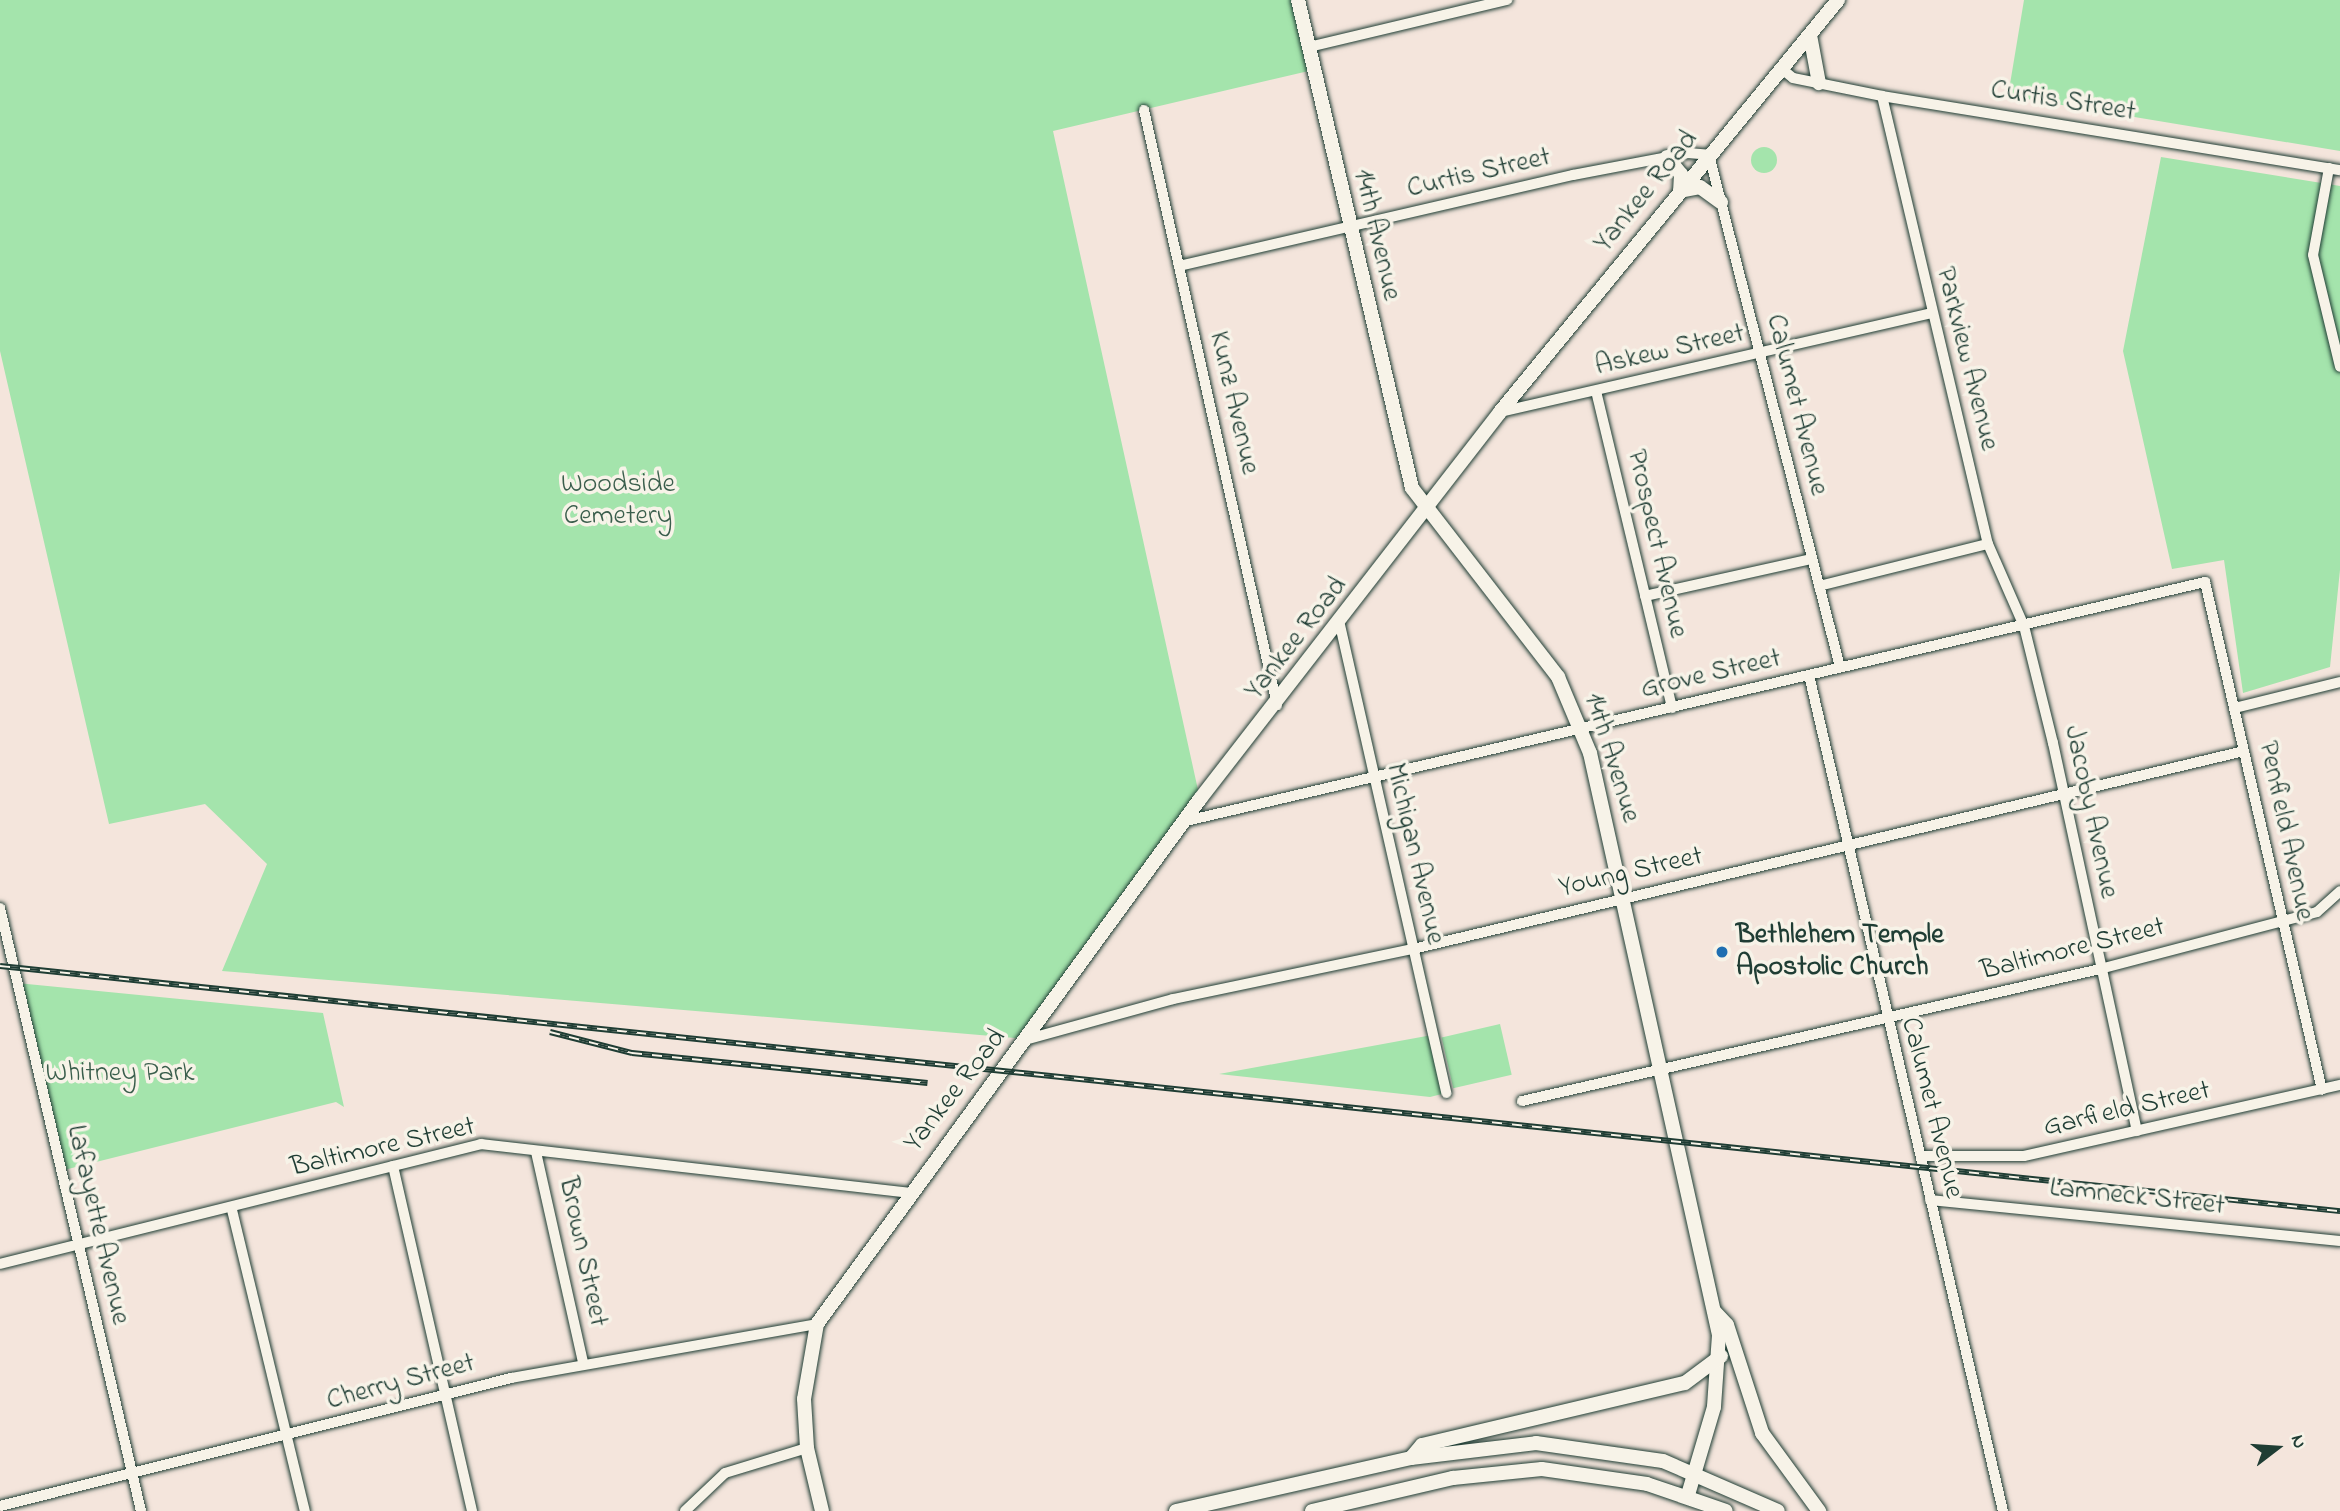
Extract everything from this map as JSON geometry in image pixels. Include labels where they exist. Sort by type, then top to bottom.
[{"type":"street","name":"14th Avenue","points":[[1298,0],[1390,406],[1412,488],[1426,512],[1543,654],[1583,727],[1625,897],[1714,1311],[1721,1356],[1688,1495]]},
{"type":"street","points":[[1309,47],[1507,0]]},
{"type":"street","name":"Yankee Road","points":[[817,1324],[908,1193],[1028,1039],[1186,821],[1340,625],[1500,412],[1838,0]]},
{"type":"street","points":[[1810,35],[1819,83]]},
{"type":"street","name":"Curtis Street","points":[[1782,69],[1819,83],[1882,96],[2334,169]]},
{"type":"street","name":"Parkview Avenue","points":[[1882,96],[1931,313],[1988,544],[2024,626]]},
{"type":"street","name":"Kunz Avenue","points":[[1144,110],[1277,706]]},
{"type":"street","name":"Curtis Street","points":[[1179,266],[1667,157],[1709,155]]},
{"type":"street","name":"Calumet Avenue","points":[[1709,155],[1840,667]]},
{"type":"street","points":[[1667,157],[1681,174],[1679,191],[1700,187],[1721,202]]},
{"type":"street","points":[[2334,169],[2313,255],[2340,367]]},
{"type":"street","name":"Askew Street","points":[[1500,412],[1931,313]]},
{"type":"street","name":"Prospect Avenue","points":[[1596,391],[1672,708]]},
{"type":"street","points":[[1819,586],[1988,544]]},
{"type":"street","points":[[1645,596],[1812,559]]},
{"type":"street","name":"Grove Street","points":[[1186,821],[2205,582]]},
{"type":"street","name":"Penfield Avenue","points":[[2205,582],[2322,1090]]},
{"type":"street","name":"Michigan Avenue","points":[[1340,625],[1446,1093]]},
{"type":"street","name":"Jacoby Avenue","points":[[2024,626],[2064,792],[2137,1131]]},
{"type":"street","name":"Calumet Avenue","points":[[1809,675],[1850,846],[1885,1017],[1922,1156],[2003,1511]]},
{"type":"street","points":[[2235,708],[2340,681]]},
{"type":"street","name":"Young Street","points":[[1028,1039],[1173,999],[1413,949],[2244,751]]},
{"type":"street","name":"Baltimore Street","points":[[1522,1101],[1661,1067],[2100,969],[2317,912],[2340,891]]},
{"type":"street","name":"Lafayette Avenue","points":[[0,908],[76,1243],[141,1511]]},
{"type":"street","name":"Garfield Street","points":[[1922,1156],[2024,1156],[2340,1085]]},
{"type":"street","name":"Baltimore Street","points":[[0,1264],[76,1243],[232,1210],[481,1144],[908,1193]]},
{"type":"street","name":"Brown Street","points":[[536,1152],[583,1362]]},
{"type":"street","points":[[393,1166],[472,1511]]},
{"type":"street","name":"Lamneck Street","points":[[1930,1200],[2340,1241]]},
{"type":"street","points":[[232,1210],[305,1511]]},
{"type":"street","points":[[1714,1311],[1727,1325],[1762,1433],[1819,1511]]},
{"type":"street","points":[[817,1324],[804,1399],[807,1448],[822,1511]]},
{"type":"street","name":"Cherry Street","points":[[0,1506],[132,1470],[288,1436],[583,1362],[817,1324]]},
{"type":"street","points":[[1411,1458],[1422,1445],[1685,1383],[1721,1356]]},
{"type":"street","points":[[1176,1511],[1471,1447],[1566,1444],[1695,1471],[1778,1511]]},
{"type":"street","points":[[685,1511],[725,1473],[807,1448]]},
{"type":"street","points":[[1312,1511],[1444,1479],[1516,1470],[1589,1472],[1688,1495],[1726,1511]]},
{"type":"green space","name":"Woodside Cemetery","points":[[0,0],[1298,0],[1313,70],[1053,131],[1200,799],[1028,1039],[222,971],[267,864],[205,804],[109,824],[0,351]]},
{"type":"green space","points":[[2024,0],[2340,0],[2340,151],[2008,96]]},
{"type":"green space","points":[[1764,147],[1773,151],[1777,160],[1773,169],[1764,173],[1755,169],[1751,160],[1755,151]]},
{"type":"green space","points":[[2161,157],[2340,186],[2340,570],[2330,667],[2243,693],[2224,560],[2172,569],[2123,351]]},
{"type":"green space","name":"Whitney Park","points":[[17,983],[323,1013],[344,1107],[336,1102],[60,1171]]},
{"type":"green space","points":[[1500,1024],[1512,1075],[1453,1088],[1442,1037]]},
{"type":"green space","points":[[1432,1035],[1446,1093],[1430,1097],[1219,1074]]},
{"type":"railway","points":[[0,966],[2340,1211]]},
{"type":"railway","points":[[550,1032],[632,1053],[927,1083]]},
{"type":"place","name":"Bethlehem Temple Apostolic Church","points":[[1722,952]]}]
